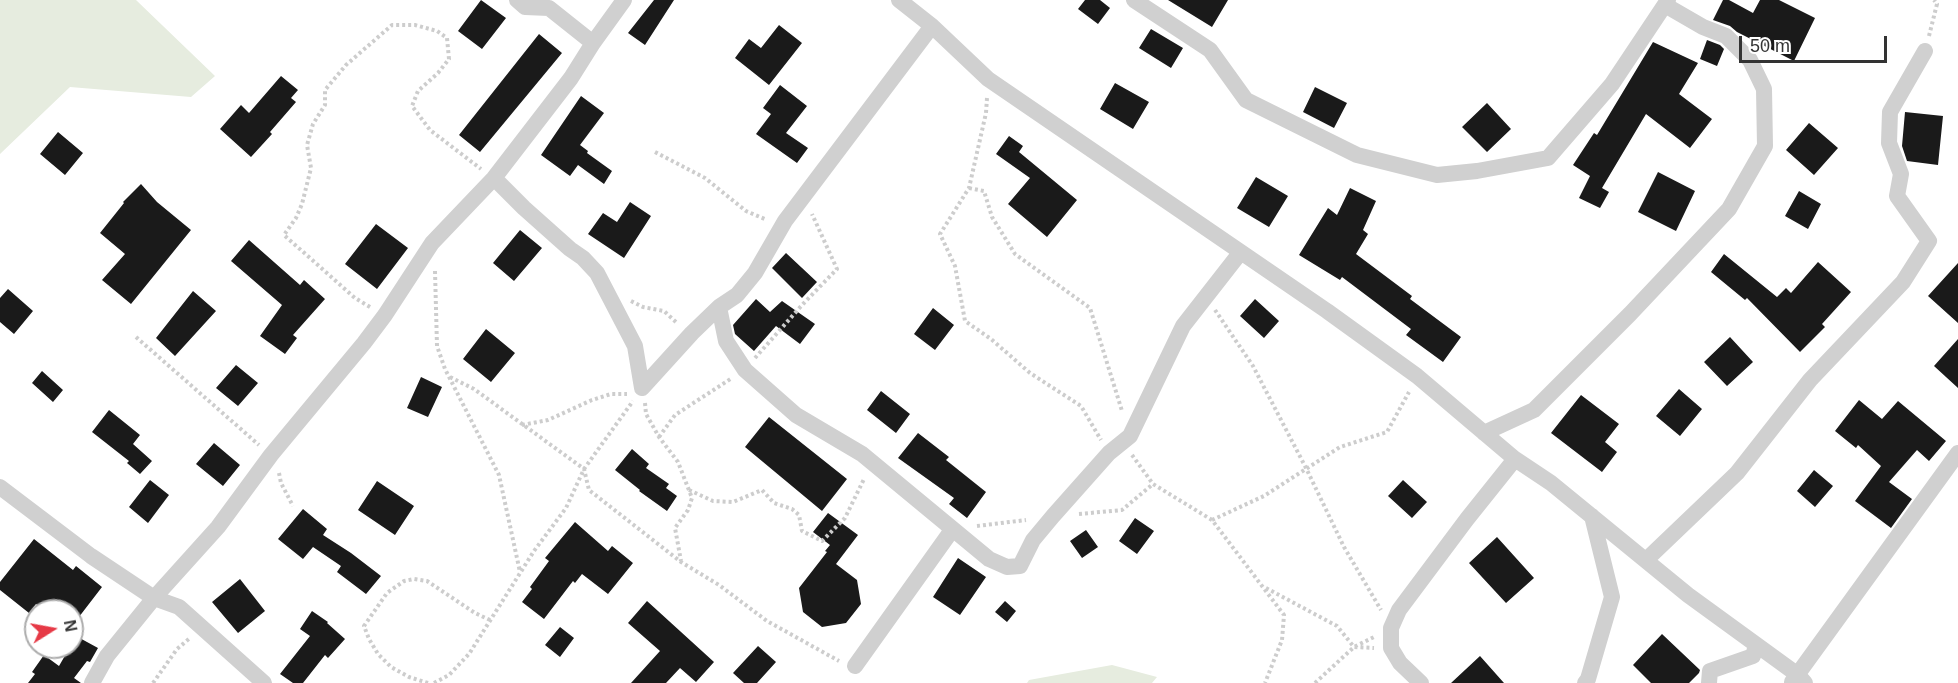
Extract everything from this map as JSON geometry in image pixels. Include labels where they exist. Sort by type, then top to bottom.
[{"type":"street","points":[[517,0],[525,7],[549,8],[593,43]]},
{"type":"street","points":[[92,683],[107,656],[154,597],[218,527],[271,455],[385,315],[432,243],[494,178],[571,78],[624,0]]},
{"type":"street","points":[[899,0],[932,26],[988,79],[1327,311],[1417,376],[1515,459],[1551,483],[1688,595],[1756,645],[1798,680],[1958,453]]},
{"type":"street","points":[[1134,0],[1209,50],[1246,100],[1356,155],[1437,176],[1548,158],[1612,84],[1666,2],[1703,27],[1726,36],[1750,60],[1764,89],[1765,146],[1729,209],[1630,314],[1534,410],[1484,432]]},
{"type":"street","points":[[642,388],[692,333],[719,307],[737,295],[754,273],[785,221],[932,26]]},
{"type":"street","points":[[1646,560],[1737,473],[1810,380],[1903,282],[1929,241],[1897,196],[1901,174],[1889,143],[1890,112],[1925,51]]},
{"type":"street","points":[[494,178],[597,273],[635,346],[642,388]]},
{"type":"street","points":[[719,307],[726,341],[745,370],[796,415],[862,454],[989,559],[1007,567],[1020,566],[1033,540],[1110,453],[1130,436],[1183,326],[1240,253]]},
{"type":"street","points":[[1421,683],[1400,663],[1391,648],[1391,628],[1399,610],[1515,459]]},
{"type":"street","points":[[0,487],[91,556],[154,597],[179,607],[264,683]]},
{"type":"street","points":[[1585,683],[1612,597],[1592,516]]},
{"type":"street","points":[[855,666],[952,530]]},
{"type":"street","points":[[1709,683],[1710,671],[1753,656],[1756,645]]},
{"type":"path","points":[[1925,51],[1937,4],[1934,0]]},
{"type":"path","points":[[385,315],[355,298],[284,235],[296,218],[302,204],[311,168],[307,145],[313,124],[325,105],[325,90],[346,65],[392,25],[414,24],[437,31],[447,38],[449,59],[438,73],[418,91],[412,106],[430,129],[494,178]]},
{"type":"path","points":[[988,79],[986,113],[969,188],[940,234],[955,266],[965,321],[991,339],[1030,373],[1081,406],[1110,453]]},
{"type":"path","points":[[655,152],[705,178],[746,211],[770,222],[785,221]]},
{"type":"path","points":[[969,188],[984,191],[992,217],[1015,254],[1090,309],[1130,436],[1128,450],[1153,484],[1212,520],[1284,615],[1282,640],[1264,683]]},
{"type":"path","points":[[659,437],[675,415],[745,370],[802,304],[837,269],[809,207],[802,199]]},
{"type":"path","points":[[432,243],[437,346],[499,475],[520,572]]},
{"type":"path","points":[[608,292],[626,297],[643,307],[664,311],[674,322],[692,333]]},
{"type":"path","points":[[1207,297],[1253,366],[1344,547],[1391,628],[1354,647],[1316,683]]},
{"type":"path","points":[[136,337],[271,455],[293,506]]},
{"type":"path","points":[[1212,520],[1263,496],[1340,447],[1387,432],[1417,376]]},
{"type":"path","points":[[450,377],[474,389],[584,469],[590,490],[681,562],[719,585],[767,621],[843,664],[855,666]]},
{"type":"path","points":[[642,388],[646,414],[659,437],[678,462],[692,498],[688,510],[675,528],[681,562]]},
{"type":"path","points":[[434,683],[449,675],[469,654],[520,572],[566,508],[584,469],[636,395],[611,394],[548,420],[522,425]]},
{"type":"path","points":[[428,683],[391,668],[378,654],[369,639],[364,626],[387,593],[404,581],[414,579],[427,581],[475,613],[490,620]]},
{"type":"path","points":[[1265,588],[1337,626],[1354,647],[1391,648]]},
{"type":"path","points":[[153,683],[177,649],[201,627]]},
{"type":"shaded area","points":[[0,0],[136,0],[215,76],[191,97],[70,87],[0,154]]},
{"type":"shaded area","points":[[1112,665],[1157,677],[1152,683],[1027,683],[1029,680]]},
{"type":"building","points":[[481,0],[506,18],[482,49],[458,31]]},
{"type":"building","points":[[654,0],[674,0],[645,45],[628,33]]},
{"type":"building","points":[[1085,0],[1100,0],[1110,8],[1098,24],[1078,9]]},
{"type":"building","points":[[1168,0],[1228,0],[1212,27]]},
{"type":"building","points":[[1723,0],[1729,0],[1753,13],[1760,0],[1779,0],[1815,18],[1794,61],[1737,32],[1730,26],[1713,20]]},
{"type":"building","points":[[779,25],[802,43],[769,85],[735,58],[749,39],[761,48]]},
{"type":"building","points":[[1151,29],[1183,48],[1171,68],[1139,48]]},
{"type":"building","points":[[539,34],[562,53],[480,152],[459,135]]},
{"type":"building","points":[[1707,40],[1724,49],[1717,66],[1700,59]]},
{"type":"building","points":[[1653,42],[1698,63],[1679,94],[1712,119],[1690,148],[1646,114],[1602,188],[1609,192],[1600,208],[1579,198],[1590,176],[1573,165],[1594,133],[1597,135]]},
{"type":"building","points":[[281,76],[298,90],[291,98],[296,102],[251,157],[220,129],[241,105],[249,113]]},
{"type":"building","points":[[1115,83],[1149,102],[1133,129],[1100,109]]},
{"type":"building","points":[[780,85],[807,106],[786,133],[808,148],[797,163],[756,134],[771,114],[763,108]]},
{"type":"building","points":[[1315,87],[1347,103],[1334,128],[1303,112]]},
{"type":"building","points":[[581,96],[604,113],[580,145],[612,171],[604,184],[578,165],[570,176],[541,155]]},
{"type":"building","points":[[1487,103],[1511,129],[1487,152],[1462,127]]},
{"type":"building","points":[[1905,112],[1943,116],[1938,165],[1907,161],[1902,146]]},
{"type":"building","points":[[1809,123],[1838,148],[1814,175],[1786,150]]},
{"type":"building","points":[[58,132],[83,153],[65,175],[40,154]]},
{"type":"building","points":[[1009,136],[1023,146],[1019,152],[1077,200],[1047,237],[1008,204],[1030,178],[996,154]]},
{"type":"building","points":[[1658,172],[1695,191],[1676,231],[1638,212]]},
{"type":"building","points":[[1256,177],[1288,196],[1269,227],[1237,208]]},
{"type":"building","points":[[141,184],[157,202],[191,230],[131,304],[102,280],[125,254],[100,233],[123,202]]},
{"type":"building","points":[[1350,188],[1376,201],[1363,230],[1368,234],[1356,254],[1412,296],[1410,299],[1461,337],[1443,362],[1406,335],[1411,329],[1342,277],[1340,280],[1299,255],[1328,208],[1337,215]]},
{"type":"building","points":[[1799,191],[1821,204],[1808,229],[1785,216]]},
{"type":"building","points":[[630,202],[651,216],[624,258],[588,234],[603,213],[617,222]]},
{"type":"building","points":[[376,224],[408,248],[377,289],[345,264]]},
{"type":"building","points":[[520,230],[542,248],[514,281],[493,263]]},
{"type":"building","points":[[249,240],[300,285],[304,280],[325,299],[293,335],[297,338],[285,354],[260,336],[282,305],[231,261]]},
{"type":"building","points":[[786,253],[817,282],[802,298],[772,268]]},
{"type":"building","points":[[1724,254],[1777,297],[1786,288],[1791,293],[1818,262],[1851,292],[1822,324],[1825,327],[1800,352],[1747,298],[1745,300],[1711,272]]},
{"type":"building","points":[[1958,263],[1958,323],[1928,296]]},
{"type":"building","points":[[8,289],[33,311],[14,334],[0,322],[0,298]]},
{"type":"building","points":[[193,291],[216,311],[175,356],[156,338]]},
{"type":"building","points":[[756,299],[770,312],[782,301],[815,324],[800,344],[776,326],[754,351],[735,334],[733,325]]},
{"type":"building","points":[[1255,299],[1279,321],[1264,338],[1240,316]]},
{"type":"building","points":[[933,308],[954,325],[935,350],[914,334]]},
{"type":"building","points":[[486,329],[515,353],[491,382],[463,359]]},
{"type":"building","points":[[1730,337],[1753,362],[1727,386],[1704,362]]},
{"type":"building","points":[[1958,339],[1958,388],[1934,366]]},
{"type":"building","points":[[236,365],[258,383],[238,406],[216,388]]},
{"type":"building","points":[[42,371],[63,390],[53,402],[32,383]]},
{"type":"building","points":[[421,377],[442,387],[428,417],[407,408]]},
{"type":"building","points":[[1679,389],[1702,409],[1680,436],[1656,416]]},
{"type":"building","points":[[881,391],[910,414],[896,433],[867,410]]},
{"type":"building","points":[[1581,395],[1619,424],[1605,442],[1617,452],[1602,472],[1551,433]]},
{"type":"building","points":[[1859,400],[1882,419],[1898,401],[1946,441],[1929,461],[1917,450],[1889,482],[1912,499],[1891,528],[1855,501],[1881,466],[1858,445],[1856,448],[1835,431]]},
{"type":"building","points":[[109,410],[140,435],[133,444],[152,461],[140,474],[127,463],[129,461],[92,432]]},
{"type":"building","points":[[769,417],[847,479],[822,511],[745,447]]},
{"type":"building","points":[[918,433],[949,457],[946,460],[986,492],[967,518],[949,504],[954,498],[898,458]]},
{"type":"building","points":[[214,443],[240,465],[223,486],[196,464]]},
{"type":"building","points":[[632,449],[649,464],[646,468],[669,484],[666,488],[677,496],[667,511],[615,470]]},
{"type":"building","points":[[1814,470],[1833,486],[1815,507],[1797,491]]},
{"type":"building","points":[[150,480],[169,495],[148,523],[129,507]]},
{"type":"building","points":[[1403,480],[1427,502],[1412,518],[1388,496]]},
{"type":"building","points":[[377,481],[414,506],[395,535],[358,510]]},
{"type":"building","points":[[303,509],[327,529],[323,535],[381,576],[366,594],[337,572],[341,566],[313,547],[303,559],[278,539]]},
{"type":"building","points":[[828,513],[858,535],[836,564],[857,580],[861,604],[846,623],[822,627],[803,612],[799,588],[830,545],[813,532]]},
{"type":"building","points":[[1135,518],[1154,531],[1137,554],[1119,541]]},
{"type":"building","points":[[575,522],[608,551],[612,546],[633,563],[608,594],[582,574],[575,583],[573,581],[544,619],[522,602],[549,561],[545,558]]},
{"type":"building","points":[[1086,530],[1098,547],[1082,558],[1070,541]]},
{"type":"building","points":[[1497,537],[1534,578],[1506,603],[1469,563]]},
{"type":"building","points":[[34,539],[73,570],[76,566],[102,587],[84,610],[84,599],[24,599],[24,609],[0,590],[0,582]]},
{"type":"building","points":[[958,558],[986,577],[960,615],[933,597]]},
{"type":"building","points":[[240,579],[265,611],[238,633],[212,602]]},
{"type":"building","points":[[647,601],[714,662],[696,682],[680,668],[666,683],[631,683],[660,651],[628,623]]},
{"type":"building","points":[[1005,601],[1016,611],[1007,622],[995,612]]},
{"type":"building","points":[[312,611],[328,622],[345,639],[328,658],[325,655],[303,683],[293,683],[280,674],[310,636],[300,629]]},
{"type":"building","points":[[560,627],[574,638],[560,657],[545,645]]},
{"type":"building","points":[[1662,634],[1700,670],[1689,683],[1651,683],[1633,665]]},
{"type":"building","points":[[84,640],[98,648],[90,662],[87,661],[74,678],[81,683],[28,683],[35,674],[32,672],[41,659],[49,659],[59,666],[63,659],[84,659]]},
{"type":"building","points":[[758,646],[776,662],[757,683],[744,683],[733,673]]},
{"type":"building","points":[[1480,656],[1504,683],[1451,683]]}]
